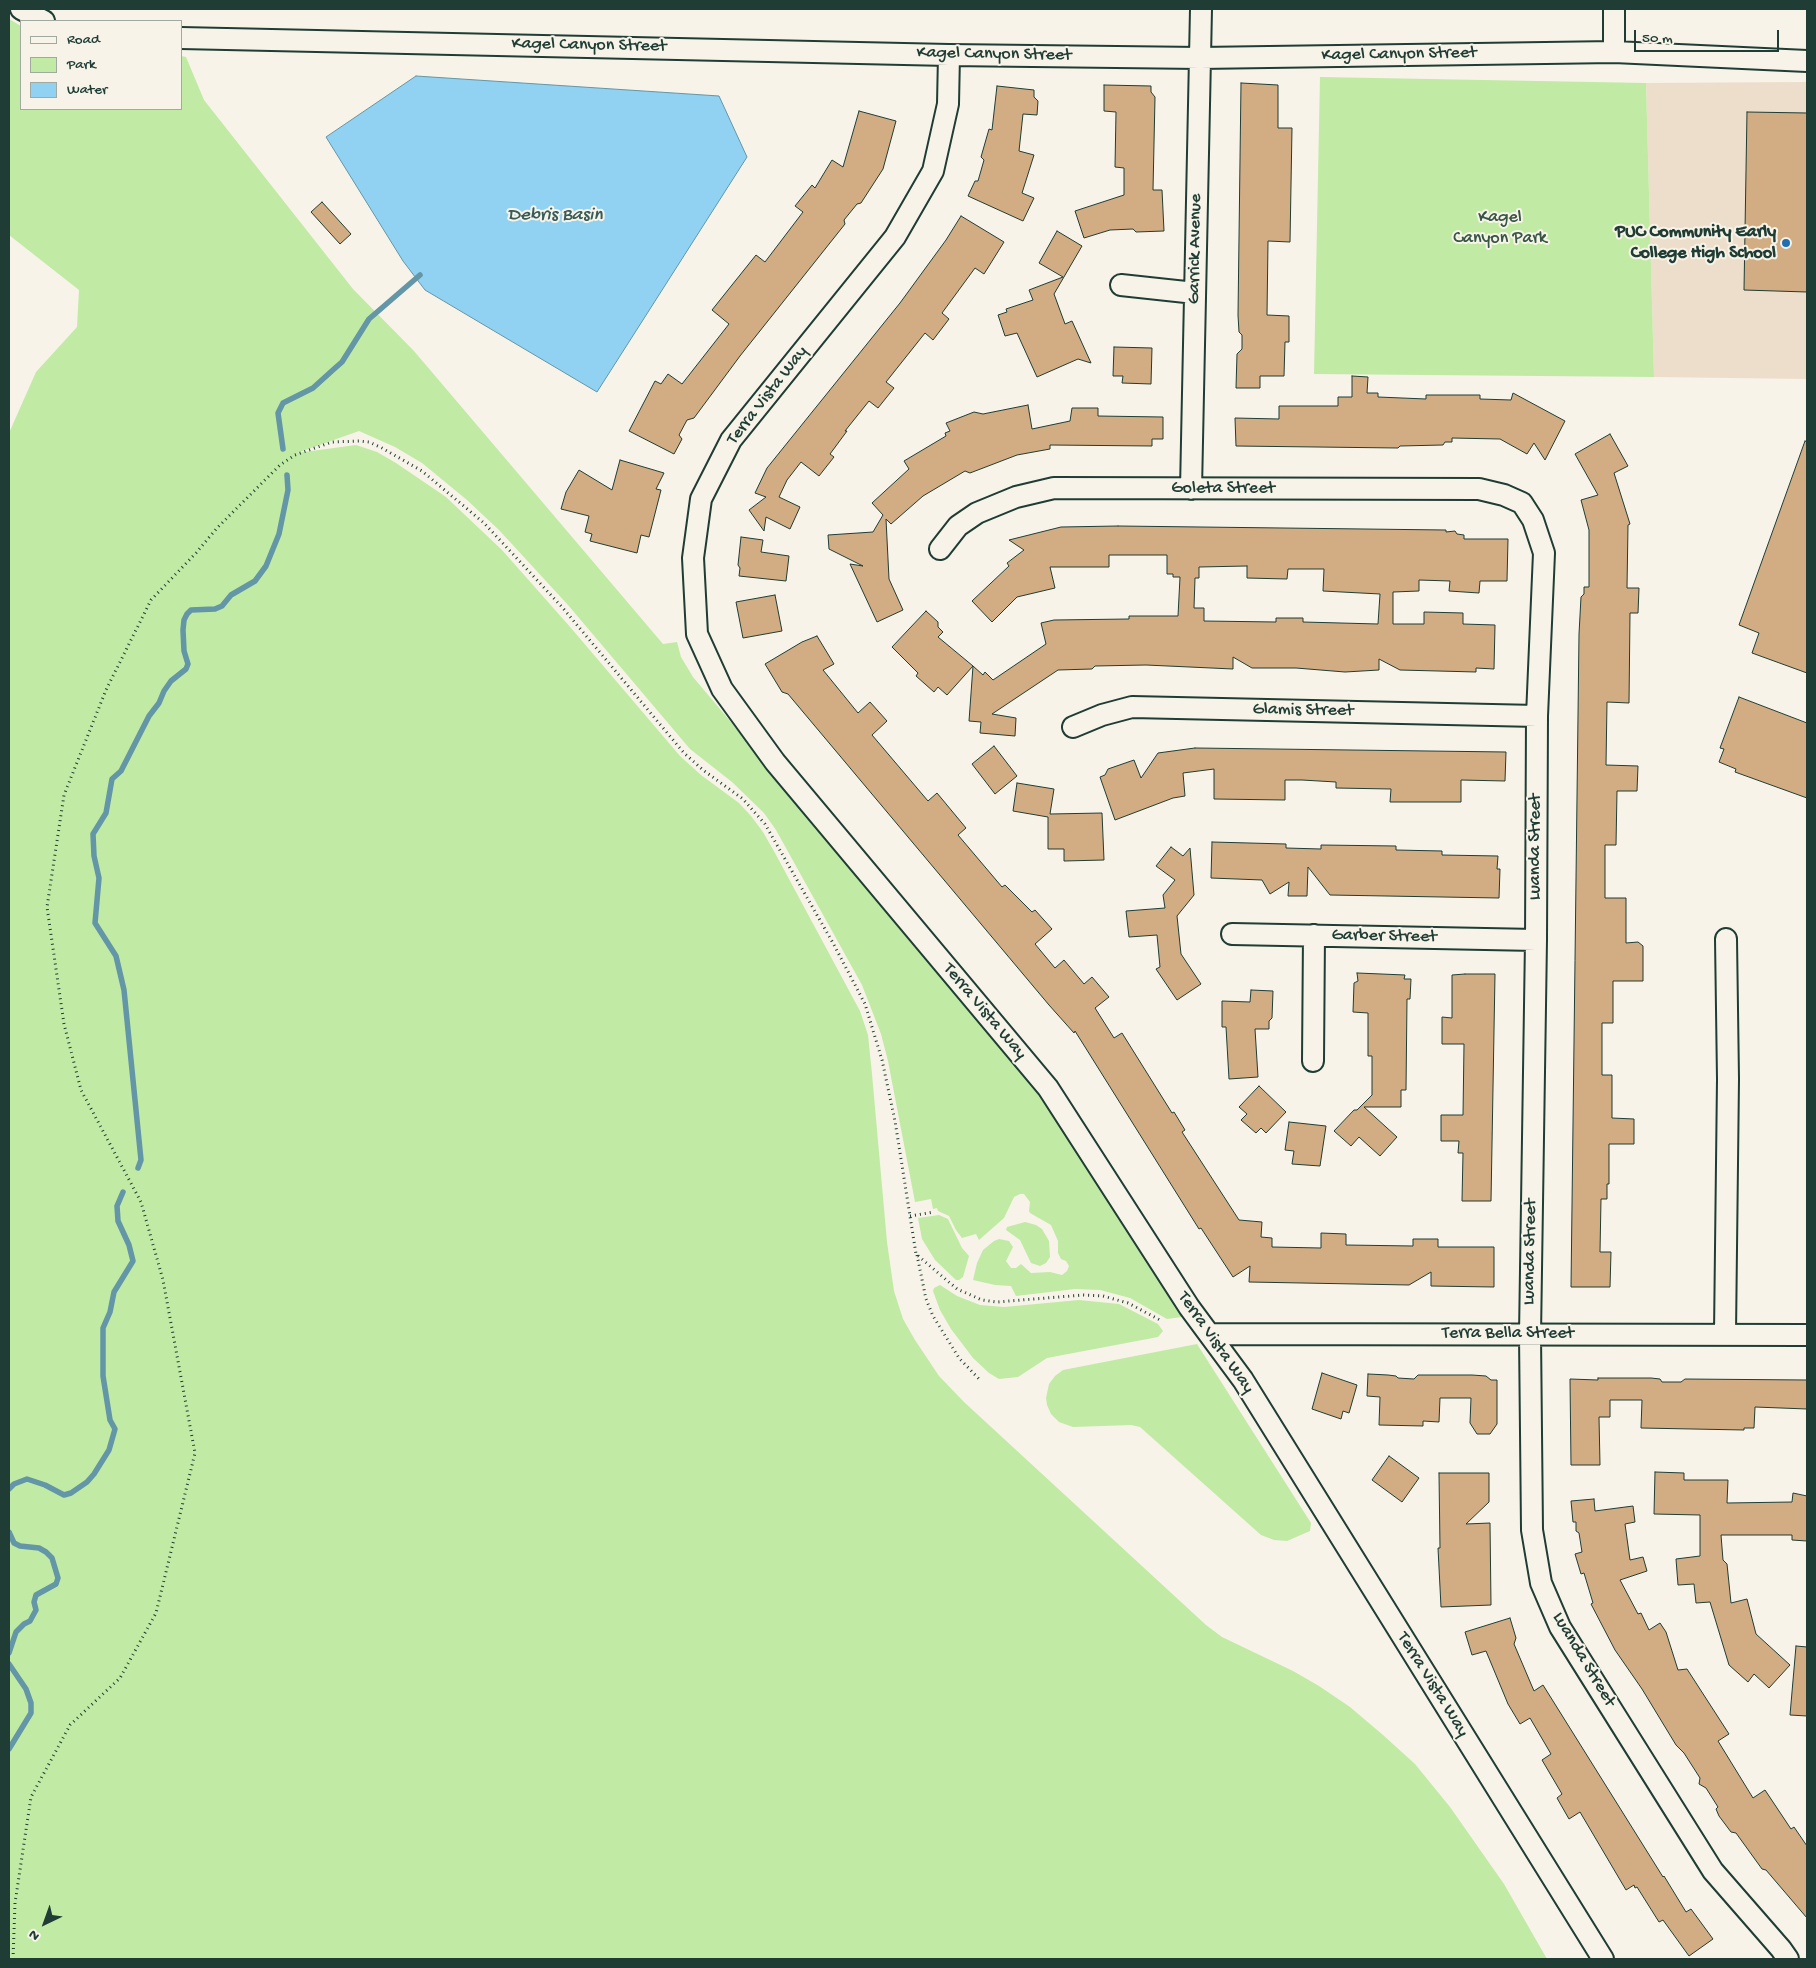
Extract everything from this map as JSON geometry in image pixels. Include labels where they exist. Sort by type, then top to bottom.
[{"type":"street","points":[[21,9],[42,20]]},
{"type":"street","name":"Garrick Avenue","points":[[1191,489],[1201,9]]},
{"type":"street","points":[[1614,9],[1614,52]]},
{"type":"street","name":"Kagel Canyon Street","points":[[182,38],[1200,58],[1614,52],[1807,61]]},
{"type":"street","name":"Terra Vista Way","points":[[949,54],[948,104],[933,171],[894,236],[732,440],[701,499],[693,558],[697,634],[722,689],[775,762],[1048,1088],[1189,1307],[1243,1380],[1603,1959]]},
{"type":"street","points":[[1121,285],[1195,293]]},
{"type":"street","name":"Goleta Street","points":[[940,549],[958,526],[977,513],[1016,497],[1054,488],[1479,489],[1504,495],[1522,503]]},
{"type":"street","name":"Luanda Street","points":[[1522,503],[1533,520],[1544,553],[1537,716],[1536,940],[1530,1335],[1532,1530],[1541,1582],[1560,1627],[1713,1871],[1788,1959]]},
{"type":"street","name":"Glamis Street","points":[[1073,728],[1102,715],[1132,708],[1537,716]]},
{"type":"street","name":"Garber Street","points":[[1232,934],[1536,940]]},
{"type":"street","points":[[1313,1061],[1314,936]]},
{"type":"street","points":[[1725,1333],[1728,1089],[1726,939]]},
{"type":"street","name":"Terra Bella Street","points":[[1209,1334],[1530,1335],[1725,1333],[1807,1335]]},
{"type":"path","points":[[13,1959],[15,1903],[32,1797],[70,1725],[120,1678],[156,1613],[195,1453],[163,1280],[142,1202],[81,1090],[64,1024],[47,907],[64,795],[106,690],[151,600],[217,528],[280,465],[296,454],[332,442],[350,440],[369,442],[422,471],[484,523],[543,586],[616,670],[684,753],[703,770],[743,799],[754,811],[775,840],[865,1004],[882,1060],[894,1113],[916,1254],[926,1299],[956,1353],[981,1381]]},
{"type":"path","points":[[910,1216],[934,1212]]},
{"type":"path","points":[[916,1254],[957,1289],[982,1300],[1005,1302],[1083,1295],[1103,1296],[1128,1304],[1160,1320]]},
{"type":"shaded area","points":[[1807,82],[1807,379],[1654,377],[1646,83]]},
{"type":"green space","points":[[9,19],[20,25],[20,110],[182,110],[182,56],[186,57],[204,100],[353,289],[414,351],[663,644],[677,642],[681,657],[693,677],[1015,1060],[1053,1112],[1182,1317],[1167,1319],[1130,1298],[1100,1290],[1075,1289],[1016,1296],[1011,1286],[995,1285],[973,1280],[977,1263],[983,1250],[999,1239],[1009,1241],[1013,1247],[1006,1261],[1011,1268],[1016,1268],[1021,1264],[1031,1273],[1050,1272],[1062,1275],[1069,1266],[1066,1261],[1061,1259],[1058,1253],[1058,1241],[1051,1225],[1030,1213],[1030,1202],[1024,1194],[1014,1197],[1004,1218],[979,1240],[976,1234],[962,1238],[949,1216],[938,1211],[937,1208],[933,1209],[931,1199],[915,1202],[888,1061],[881,1034],[862,985],[776,830],[764,813],[732,782],[690,749],[568,605],[499,530],[467,500],[422,463],[395,447],[359,431],[297,453],[356,445],[377,452],[446,497],[502,550],[680,756],[701,775],[739,803],[763,832],[860,1011],[868,1035],[887,1242],[894,1291],[903,1319],[939,1376],[964,1402],[1206,1625],[1222,1637],[1293,1671],[1319,1686],[1350,1707],[1415,1764],[1450,1807],[1504,1884],[1547,1959],[9,1959],[9,433],[36,372],[77,327],[79,290],[9,235]]},
{"type":"green space","name":"Kagel Canyon Park","points":[[1320,77],[1646,83],[1654,377],[1314,374]]},
{"type":"green space","points":[[939,1215],[948,1219],[962,1248],[969,1256],[963,1277],[959,1280],[956,1280],[935,1260],[922,1239],[918,1218]]},
{"type":"green space","points":[[1025,1222],[1042,1229],[1049,1241],[1050,1257],[1046,1263],[1040,1266],[1031,1263],[1020,1240],[1006,1230],[1007,1227]]},
{"type":"green space","points":[[940,1285],[957,1296],[980,1305],[1004,1307],[1079,1300],[1119,1304],[1158,1324],[1163,1331],[1158,1337],[1047,1358],[1018,1377],[999,1379],[989,1373],[973,1358],[951,1329],[940,1310],[933,1291],[934,1288]]},
{"type":"green space","points":[[1197,1344],[1311,1523],[1310,1531],[1287,1541],[1274,1540],[1261,1535],[1140,1427],[1131,1425],[1073,1427],[1059,1422],[1051,1414],[1047,1405],[1046,1398],[1049,1384],[1063,1370]]},
{"type":"water","name":"Debris Basin","points":[[416,76],[719,96],[747,157],[597,392],[425,290],[403,261],[326,137]]},
{"type":"building","points":[[1241,83],[1278,85],[1278,128],[1292,128],[1290,242],[1268,241],[1267,315],[1289,316],[1289,342],[1285,342],[1284,376],[1260,376],[1260,388],[1236,388],[1237,354],[1242,349],[1242,335],[1239,332],[1238,315]]},
{"type":"building","points":[[1104,85],[1151,86],[1151,92],[1155,97],[1153,190],[1162,190],[1164,231],[1136,232],[1133,229],[1110,230],[1084,238],[1075,211],[1124,195],[1124,168],[1115,167],[1116,112],[1104,111]]},
{"type":"building","points":[[997,86],[1034,90],[1034,97],[1038,101],[1037,115],[1023,114],[1019,151],[1034,155],[1022,193],[1034,198],[1023,221],[968,196],[975,181],[978,181],[984,160],[981,157],[989,129],[992,130]]},
{"type":"building","points":[[859,111],[896,121],[883,169],[861,203],[857,204],[844,220],[845,224],[740,356],[694,418],[687,420],[679,435],[682,439],[674,454],[629,431],[655,381],[661,384],[668,374],[682,384],[729,324],[712,310],[756,255],[765,262],[803,212],[795,206],[812,185],[815,188],[832,160],[843,167]]},
{"type":"building","points":[[1747,112],[1807,113],[1807,292],[1744,290]]},
{"type":"building","points":[[322,202],[351,234],[340,244],[311,212]]},
{"type":"building","points":[[961,216],[1004,242],[984,274],[975,268],[942,313],[949,319],[933,340],[925,333],[886,382],[894,388],[878,408],[869,401],[845,431],[847,431],[830,454],[834,457],[819,476],[801,462],[787,480],[779,497],[800,507],[790,529],[766,517],[764,531],[749,510],[766,497],[755,493],[767,468],[900,303]]},
{"type":"building","points":[[1057,231],[1082,246],[1054,294],[1065,324],[1072,321],[1091,363],[1078,359],[1037,377],[1017,333],[1005,336],[998,315],[1007,312],[1006,309],[1033,300],[1029,290],[1063,277],[1039,263]]},
{"type":"building","points":[[1114,347],[1152,348],[1151,384],[1122,383],[1123,376],[1113,376]]},
{"type":"building","points":[[1352,376],[1368,377],[1367,393],[1378,393],[1378,397],[1426,399],[1426,395],[1480,395],[1480,399],[1511,400],[1513,393],[1565,421],[1545,460],[1534,443],[1527,454],[1500,439],[1452,438],[1452,442],[1445,442],[1443,445],[1400,446],[1398,448],[1236,446],[1235,418],[1279,419],[1279,406],[1338,406],[1338,397],[1352,397]]},
{"type":"building","points":[[1028,405],[1032,429],[1070,421],[1072,408],[1098,408],[1098,416],[1163,417],[1163,439],[1152,439],[1152,446],[1050,445],[1050,449],[1017,455],[970,473],[965,471],[923,496],[891,524],[886,519],[889,579],[903,610],[877,622],[850,564],[863,566],[829,549],[828,535],[873,532],[883,515],[872,503],[909,469],[904,461],[946,436],[945,433],[950,431],[946,423],[974,412],[983,414]]},
{"type":"building","points":[[1610,434],[1628,466],[1614,473],[1630,524],[1628,525],[1627,588],[1639,588],[1638,613],[1630,613],[1629,703],[1607,702],[1606,765],[1638,766],[1637,791],[1617,791],[1616,845],[1605,845],[1605,898],[1626,898],[1626,943],[1638,942],[1643,946],[1643,981],[1613,981],[1613,1023],[1602,1023],[1602,1075],[1612,1075],[1612,1118],[1634,1119],[1634,1144],[1609,1144],[1607,1199],[1601,1199],[1600,1252],[1611,1252],[1610,1287],[1571,1287],[1579,634],[1581,597],[1584,594],[1584,587],[1589,587],[1589,530],[1581,500],[1598,495],[1575,454]]},
{"type":"building","points":[[1805,441],[1807,442],[1807,673],[1752,653],[1759,633],[1739,625]]},
{"type":"building","points":[[620,460],[664,473],[656,489],[661,490],[649,537],[641,535],[637,553],[590,541],[592,534],[585,532],[589,516],[561,509],[566,492],[579,470],[612,490]]},
{"type":"building","points":[[1061,527],[1446,530],[1446,532],[1455,531],[1457,534],[1464,535],[1464,539],[1508,539],[1507,581],[1480,581],[1479,593],[1449,591],[1450,581],[1419,580],[1419,591],[1393,592],[1393,624],[1424,624],[1424,612],[1463,613],[1463,624],[1495,625],[1494,669],[1476,668],[1476,672],[1400,670],[1379,659],[1379,670],[1345,672],[1296,668],[1252,668],[1233,657],[1233,669],[1146,665],[1095,666],[1092,669],[1058,670],[992,714],[1016,718],[1015,736],[980,733],[981,722],[969,721],[973,666],[983,675],[985,672],[993,680],[1046,644],[1041,623],[1054,620],[1129,619],[1129,616],[1178,616],[1180,577],[1173,577],[1173,574],[1167,574],[1167,555],[1109,555],[1109,567],[1050,567],[1055,588],[1017,597],[992,622],[972,601],[1009,566],[1007,563],[1024,550],[1009,540]],"holes":[[[1247,566],[1247,578],[1287,579],[1288,569],[1324,569],[1323,591],[1380,594],[1378,624],[1303,622],[1303,618],[1276,618],[1276,622],[1204,621],[1204,608],[1194,608],[1195,578],[1199,578],[1199,567]]]},
{"type":"building","points":[[741,537],[763,540],[761,552],[789,556],[786,581],[739,576],[740,568],[738,565]]},
{"type":"building","points":[[775,595],[782,631],[743,638],[736,602]]},
{"type":"building","points":[[926,611],[938,622],[938,627],[943,632],[938,637],[973,666],[947,695],[938,687],[934,692],[916,676],[918,673],[892,647]]},
{"type":"building","points":[[817,636],[834,664],[823,670],[858,713],[870,702],[887,721],[872,735],[928,801],[937,793],[966,828],[958,835],[1002,887],[1005,885],[1032,912],[1035,910],[1052,929],[1035,944],[1055,968],[1064,960],[1084,984],[1092,977],[1109,997],[1095,1008],[1114,1038],[1122,1033],[1172,1113],[1174,1112],[1185,1130],[1182,1132],[1239,1220],[1262,1222],[1261,1237],[1272,1238],[1272,1247],[1321,1248],[1321,1233],[1346,1234],[1346,1245],[1413,1246],[1413,1239],[1438,1239],[1438,1247],[1494,1247],[1494,1287],[1431,1286],[1431,1272],[1409,1285],[1249,1282],[1250,1266],[1233,1277],[1201,1228],[1199,1229],[1075,1031],[1074,1033],[1049,1005],[788,694],[782,692],[765,664],[802,642]]},
{"type":"building","points":[[1739,697],[1807,723],[1807,798],[1735,772],[1736,769],[1719,762],[1724,749],[1720,748]]},
{"type":"building","points":[[994,746],[1017,776],[995,794],[972,764]]},
{"type":"building","points":[[1195,748],[1506,752],[1505,781],[1461,780],[1461,802],[1390,802],[1391,789],[1336,788],[1336,782],[1302,780],[1285,780],[1285,800],[1214,799],[1214,769],[1183,773],[1185,796],[1173,798],[1115,820],[1100,777],[1105,775],[1108,769],[1134,760],[1141,778],[1158,753]]},
{"type":"building","points":[[1017,783],[1054,789],[1050,814],[1102,813],[1104,860],[1064,861],[1064,849],[1048,849],[1048,817],[1013,811]]},
{"type":"building","points":[[1212,842],[1286,844],[1286,848],[1321,849],[1321,845],[1396,846],[1396,850],[1442,851],[1442,855],[1498,856],[1497,869],[1500,869],[1499,898],[1330,895],[1308,867],[1307,896],[1288,896],[1289,882],[1270,894],[1262,880],[1211,878]]},
{"type":"building","points":[[1171,847],[1183,856],[1190,848],[1194,895],[1177,916],[1181,954],[1201,984],[1177,1000],[1156,969],[1160,967],[1157,935],[1129,937],[1126,911],[1165,908],[1163,895],[1175,880],[1156,866]]},
{"type":"building","points":[[1357,973],[1405,975],[1404,979],[1411,979],[1410,999],[1407,999],[1406,1090],[1401,1090],[1401,1107],[1364,1107],[1397,1137],[1380,1156],[1359,1137],[1351,1146],[1334,1131],[1372,1095],[1372,1056],[1368,1056],[1368,1013],[1353,1012],[1354,983],[1358,981]]},
{"type":"building","points":[[1495,974],[1491,1201],[1462,1201],[1463,1153],[1458,1153],[1459,1141],[1441,1141],[1441,1115],[1463,1115],[1464,1044],[1442,1044],[1442,1017],[1452,1018],[1452,975]]},
{"type":"building","points":[[1251,990],[1273,991],[1272,1018],[1269,1021],[1269,1029],[1255,1029],[1258,1077],[1229,1079],[1226,1027],[1222,1027],[1222,1001],[1250,1002]]},
{"type":"building","points":[[1259,1086],[1286,1112],[1266,1133],[1261,1128],[1256,1133],[1241,1120],[1247,1114],[1239,1107]]},
{"type":"building","points":[[1289,1122],[1326,1126],[1320,1166],[1292,1164],[1294,1151],[1285,1150]]},
{"type":"building","points":[[1322,1373],[1357,1385],[1349,1413],[1343,1411],[1341,1419],[1312,1409]]},
{"type":"building","points":[[1368,1374],[1414,1379],[1418,1375],[1472,1375],[1486,1376],[1491,1380],[1497,1380],[1497,1424],[1490,1434],[1477,1434],[1470,1423],[1471,1398],[1440,1398],[1439,1422],[1423,1421],[1423,1426],[1379,1425],[1380,1397],[1367,1396]]},
{"type":"building","points":[[1598,1378],[1651,1378],[1660,1379],[1662,1382],[1681,1382],[1685,1379],[1807,1380],[1807,1409],[1755,1407],[1754,1428],[1744,1428],[1744,1430],[1641,1428],[1642,1400],[1610,1400],[1610,1417],[1599,1417],[1600,1465],[1571,1465],[1570,1379],[1598,1380]]},
{"type":"building","points":[[1389,1456],[1419,1478],[1402,1502],[1372,1480]]},
{"type":"building","points":[[1655,1472],[1684,1473],[1684,1480],[1728,1480],[1727,1503],[1792,1502],[1793,1493],[1807,1496],[1807,1541],[1792,1540],[1792,1535],[1721,1535],[1723,1560],[1727,1564],[1731,1603],[1747,1599],[1756,1634],[1790,1665],[1769,1688],[1754,1674],[1748,1682],[1729,1665],[1710,1602],[1696,1603],[1694,1584],[1678,1585],[1676,1559],[1700,1556],[1700,1515],[1654,1514]]},
{"type":"building","points":[[1439,1473],[1489,1473],[1489,1502],[1466,1524],[1490,1523],[1491,1605],[1441,1607],[1438,1548],[1440,1548]]},
{"type":"building","points":[[1594,1499],[1595,1511],[1633,1506],[1635,1522],[1625,1524],[1630,1560],[1643,1557],[1647,1571],[1620,1580],[1638,1614],[1641,1613],[1649,1630],[1660,1623],[1666,1632],[1678,1670],[1687,1669],[1729,1734],[1718,1741],[1753,1798],[1765,1790],[1791,1829],[1794,1827],[1807,1846],[1807,1918],[1766,1870],[1762,1869],[1736,1833],[1731,1832],[1719,1816],[1716,1809],[1718,1807],[1706,1788],[1699,1784],[1700,1778],[1684,1753],[1676,1745],[1642,1689],[1615,1650],[1591,1604],[1593,1603],[1584,1573],[1581,1574],[1575,1554],[1582,1552],[1579,1533],[1576,1531],[1576,1522],[1573,1522],[1571,1501]]},
{"type":"building","points":[[1510,1618],[1516,1638],[1514,1644],[1534,1691],[1543,1685],[1686,1912],[1691,1909],[1713,1939],[1689,1956],[1663,1920],[1659,1922],[1637,1887],[1635,1888],[1634,1885],[1626,1890],[1580,1812],[1569,1819],[1557,1798],[1562,1794],[1542,1760],[1551,1754],[1530,1718],[1520,1724],[1508,1704],[1486,1651],[1472,1655],[1465,1632]]},
{"type":"building","points":[[1796,1646],[1807,1647],[1807,1716],[1790,1715]]},
{"type":"waterway","points":[[283,449],[278,413],[283,403],[313,388],[342,362],[369,319],[420,275]]},
{"type":"waterway","points":[[138,1168],[141,1160],[124,990],[116,956],[95,923],[99,878],[94,856],[93,834],[106,813],[112,779],[121,771],[164,691],[171,681],[186,669],[188,664],[184,651],[183,630],[187,614],[191,610],[215,609],[222,606],[231,595],[255,581],[266,566],[279,534],[288,490],[287,475]]},
{"type":"waterway","points":[[9,1489],[14,1484],[27,1479],[45,1485],[64,1495],[71,1493],[87,1482],[109,1450],[115,1429],[110,1420],[103,1376],[103,1328],[110,1312],[114,1292],[133,1261],[129,1245],[118,1221],[117,1206],[123,1192]]},
{"type":"waterway","points":[[9,1532],[14,1543],[20,1546],[39,1548],[46,1552],[52,1558],[58,1578],[56,1584],[36,1595],[34,1602],[36,1610],[30,1621],[16,1632],[9,1653]]},
{"type":"waterway","points":[[9,1664],[26,1689],[31,1703],[31,1713],[9,1749]]},
{"type":"place","name":"PUC Community Early College High School","points":[[1786,243]]}]
